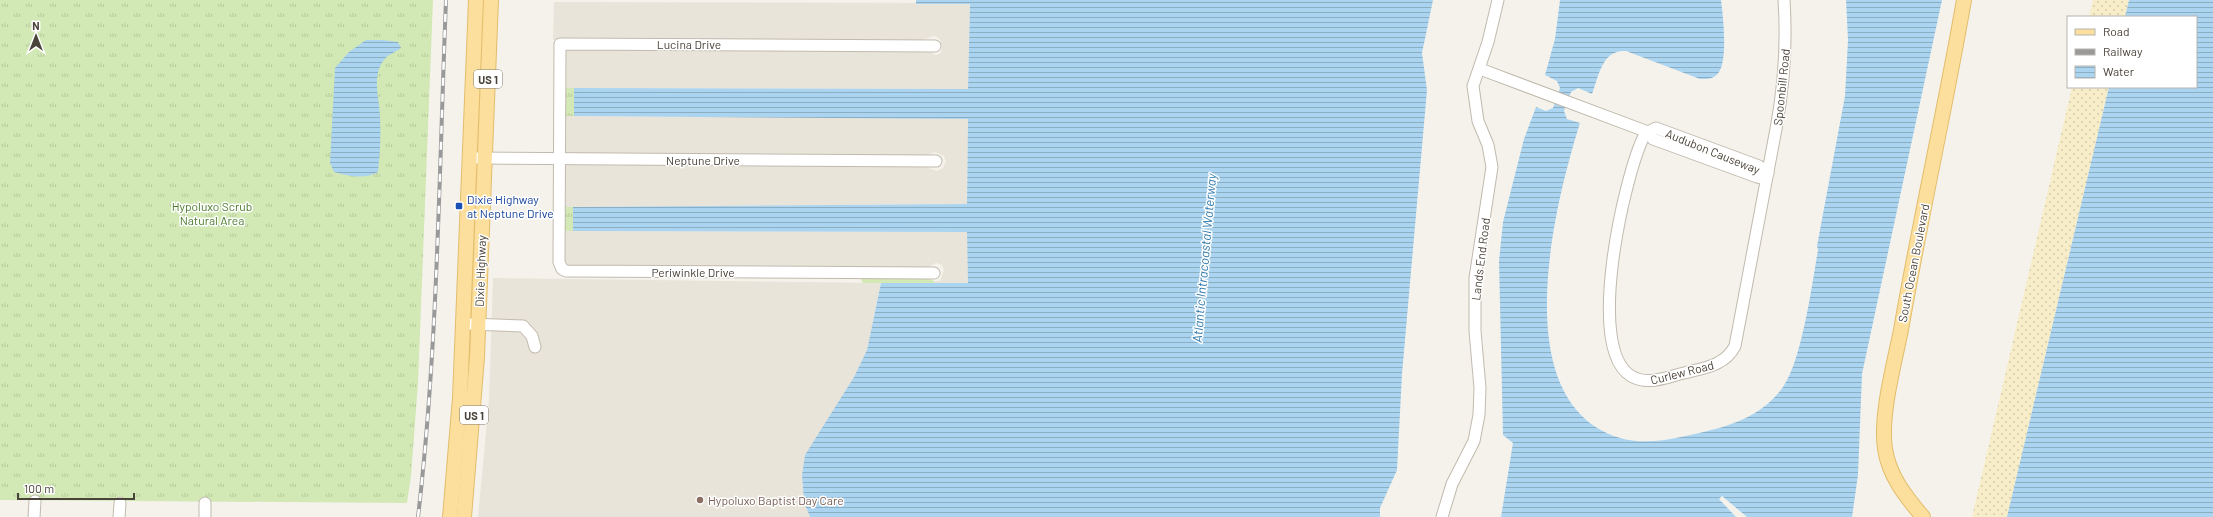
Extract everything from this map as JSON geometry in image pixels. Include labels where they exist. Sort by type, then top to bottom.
[{"type":"main road","name":"Dixie Highway","points":[[450,511],[460,406],[476,0]]},
{"type":"main road","name":"Dixie Highway","points":[[465,511],[473,421],[478,324],[491,0]]},
{"type":"main road","name":"South Ocean Boulevard","points":[[1923,517],[1900,488],[1894,476],[1885,450],[1884,423],[1909,284],[1964,0]]},
{"type":"main road","points":[[450,511],[465,511]]},
{"type":"street","name":"Lands End Road","points":[[1442,517],[1452,484],[1474,441],[1479,415],[1480,388],[1474,323],[1475,278],[1492,167],[1488,145],[1478,121],[1473,86],[1480,69],[1498,0]]},
{"type":"street","name":"Spoonbill Road","points":[[1768,173],[1782,98],[1785,69],[1784,0]]},
{"type":"street","name":"Lucina Drive","points":[[559,160],[560,44],[935,46]]},
{"type":"street","name":"Audubon Causeway","points":[[1480,69],[1648,132],[1653,139],[1757,178],[1761,178],[1768,173]]},
{"type":"street","name":"Curlew Road","points":[[1648,132],[1640,146],[1620,210],[1615,236],[1610,289],[1610,312],[1617,358],[1626,372],[1643,381],[1658,379],[1716,364],[1723,361],[1732,351],[1736,340],[1768,173]]},
{"type":"street","name":"Neptune Drive","points":[[470,158],[559,160],[936,161]]},
{"type":"street","name":"Periwinkle Drive","points":[[559,160],[559,262],[562,269],[566,271],[934,273]]},
{"type":"street","points":[[463,324],[523,326],[532,336],[535,348]]},
{"type":"street","points":[[34,517],[35,501]]},
{"type":"street","points":[[119,517],[120,503]]},
{"type":"street","points":[[205,503],[205,517]]},
{"type":"shaded area","points":[[554,2],[970,3],[968,89],[563,88],[565,52],[569,49],[927,51],[936,55],[941,53],[942,45],[939,38],[934,36],[915,42],[553,40]]},
{"type":"shaded area","points":[[563,116],[968,118],[967,204],[563,207],[565,164],[567,163],[923,166],[937,171],[943,168],[946,162],[944,156],[935,152],[925,156],[564,154]]},
{"type":"shaded area","points":[[563,231],[968,232],[968,283],[934,283],[934,281],[940,281],[944,270],[942,265],[936,263],[926,268],[564,266]]},
{"type":"shaded area","points":[[493,278],[881,283],[867,350],[854,377],[805,456],[802,475],[804,502],[810,517],[478,517],[489,400]]},
{"type":"green space","name":"Hypoluxo Scrub Natural Area","points":[[0,0],[433,0],[418,383],[411,476],[407,503],[0,500]]},
{"type":"green space","points":[[563,88],[574,88],[574,116],[563,116]]},
{"type":"green space","points":[[563,207],[573,207],[573,231],[563,231]]},
{"type":"green space","points":[[860,277],[927,278],[934,281],[934,283],[863,283]]},
{"type":"sand","points":[[2093,0],[2129,0],[2125,16],[2089,16]]},
{"type":"sand","points":[[2072,88],[2109,88],[2007,517],[1972,517]]},
{"type":"water","name":"Atlantic Intracoastal Waterway","points":[[916,0],[1433,0],[1422,53],[1427,90],[1402,374],[1397,470],[1380,508],[1380,517],[810,517],[804,502],[802,475],[805,455],[854,377],[867,350],[881,283],[968,283],[967,232],[573,231],[573,207],[967,204],[968,119],[574,116],[574,88],[968,89],[970,4],[916,4]]},
{"type":"water","points":[[1560,0],[1721,0],[1724,47],[1722,66],[1715,76],[1708,79],[1700,79],[1626,51],[1618,52],[1612,54],[1603,65],[1592,94],[1578,88],[1571,92],[1564,111],[1567,119],[1580,123],[1570,156],[1561,195],[1553,238],[1548,282],[1548,326],[1554,366],[1569,400],[1594,426],[1604,432],[1625,439],[1636,441],[1658,441],[1710,431],[1750,416],[1773,399],[1783,387],[1790,375],[1801,341],[1809,301],[1818,250],[1817,246],[1845,96],[1848,40],[1846,0],[1942,0],[1862,374],[1858,475],[1852,517],[1747,517],[1722,496],[1719,499],[1736,517],[1501,517],[1513,443],[1503,435],[1499,261],[1503,222],[1524,139],[1536,107],[1546,111],[1553,108],[1560,88],[1557,81],[1545,75],[1555,39]]},
{"type":"water","points":[[2129,0],[2213,0],[2213,517],[2007,517],[2109,88],[2197,88],[2197,16],[2125,16]]},
{"type":"water","points":[[366,40],[398,42],[401,48],[385,58],[380,66],[377,81],[380,110],[380,152],[378,172],[362,177],[334,172],[330,163],[335,68],[349,52]]},
{"type":"railway","points":[[418,517],[425,453],[434,324],[446,0]]},
{"type":"place","name":"Dixie Highway at Neptune Drive","points":[[459,206]]},
{"type":"place","name":"Hypoluxo Baptist Day Care","points":[[700,500]]}]
